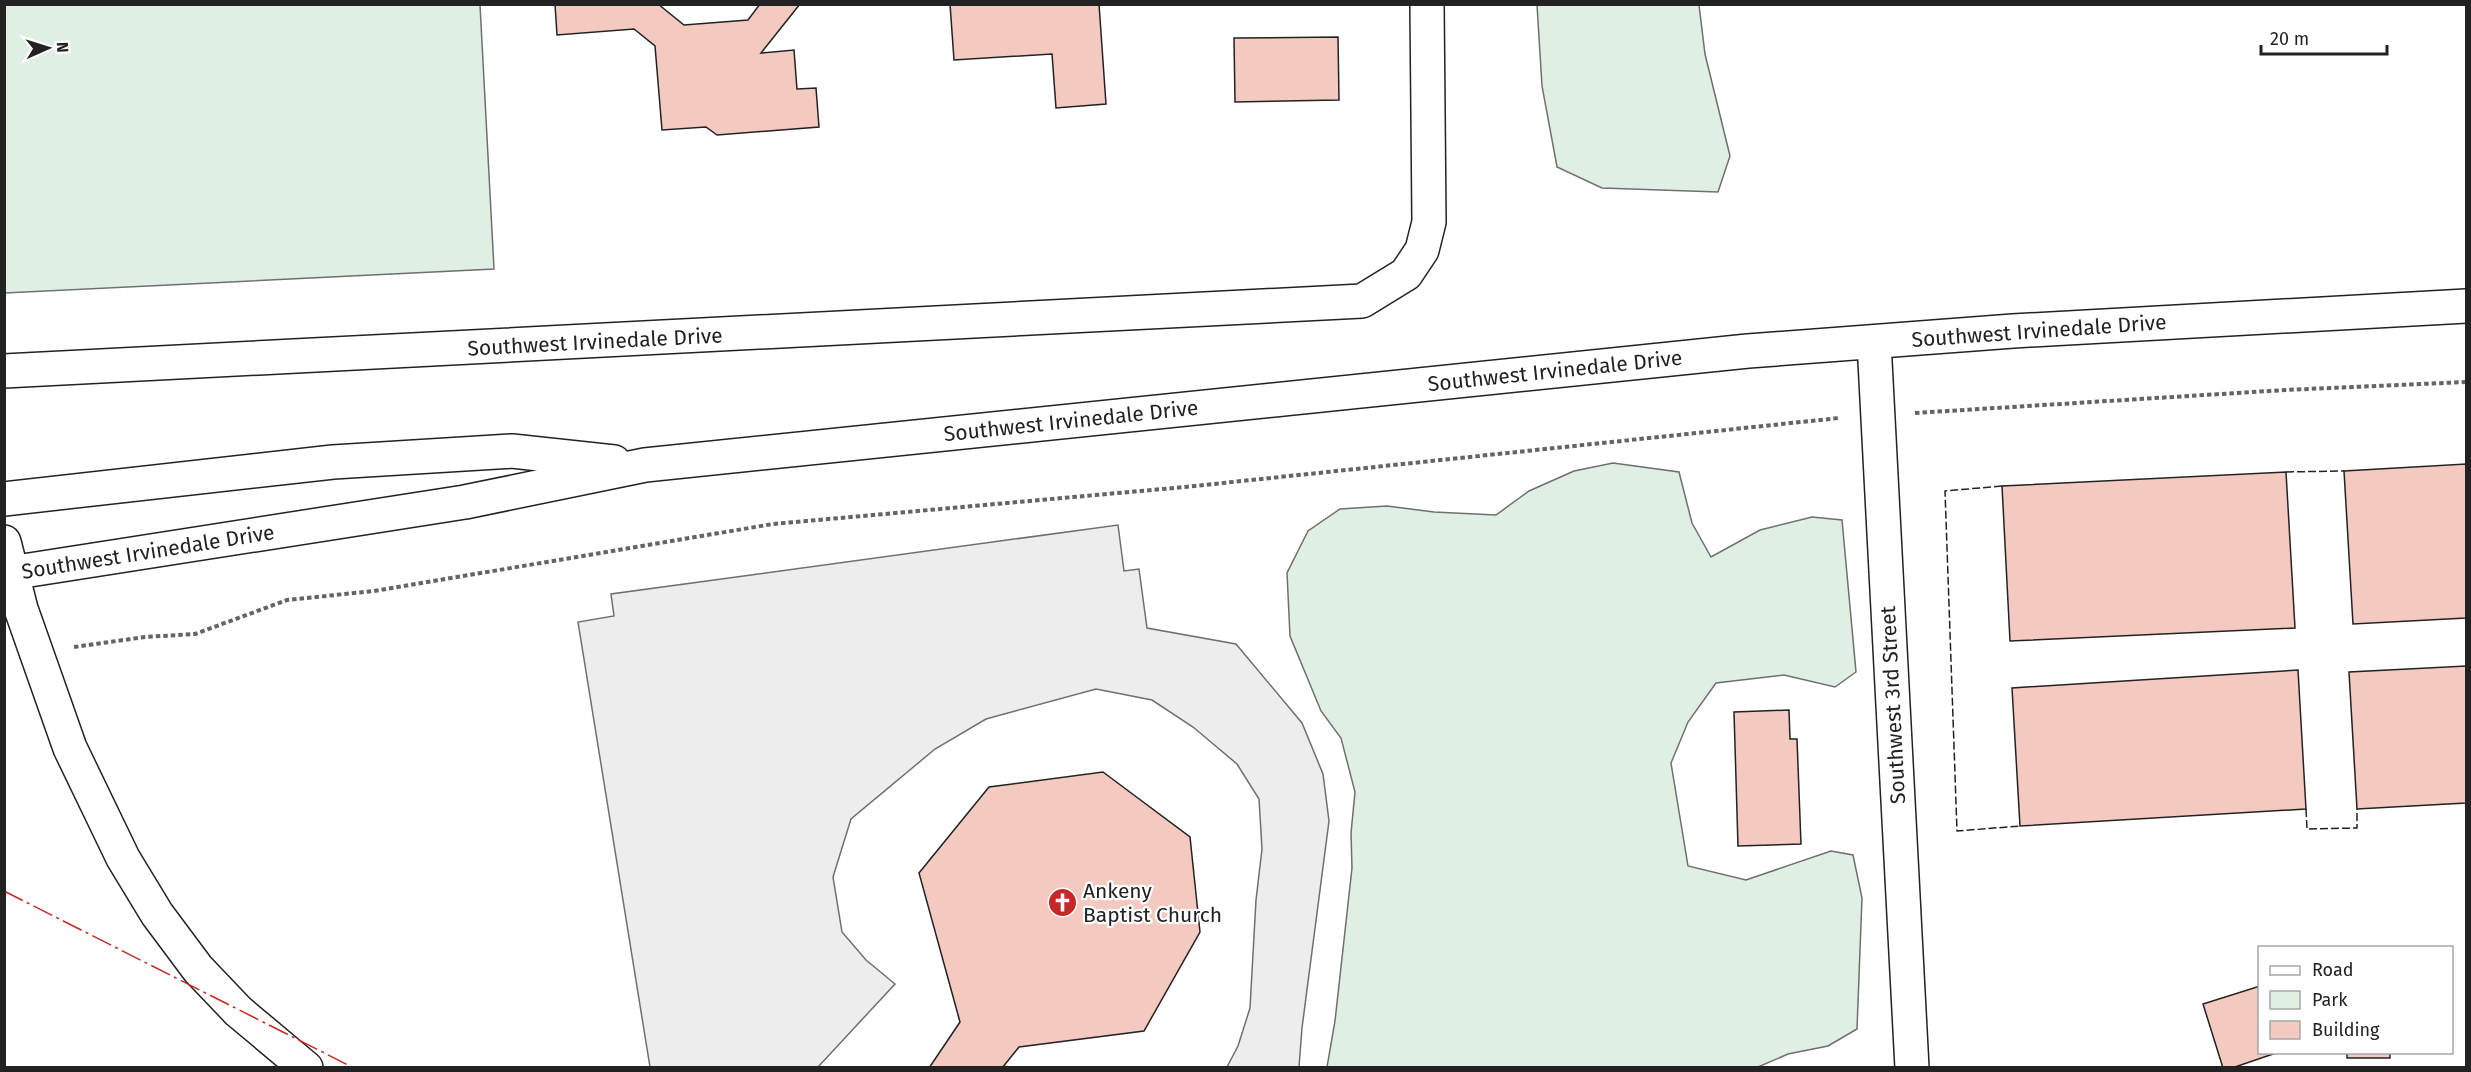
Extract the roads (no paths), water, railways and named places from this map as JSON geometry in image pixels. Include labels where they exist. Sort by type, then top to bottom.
[{"type":"main road","name":"Southwest Irvinedale Drive","points":[[4,371],[1362,301],[1406,274],[1422,250],[1429,222],[1427,4]]},
{"type":"main road","name":"Southwest Irvinedale Drive","points":[[7,563],[465,502],[645,465],[1748,351],[2025,331],[2466,306]]},
{"type":"main road","name":"Southwest 3rd Street","points":[[1874,342],[1912,1068]]},
{"type":"main road","name":"Southwest Irvinedale Drive","points":[[4,498],[333,462],[512,451],[645,465]]},
{"type":"main road","points":[[7,563],[21,609],[75,759],[123,858],[157,914],[198,969],[237,1011],[306,1068]]},
{"type":"place","name":"Ankeny Baptist Church","points":[[1062,903]]}]
